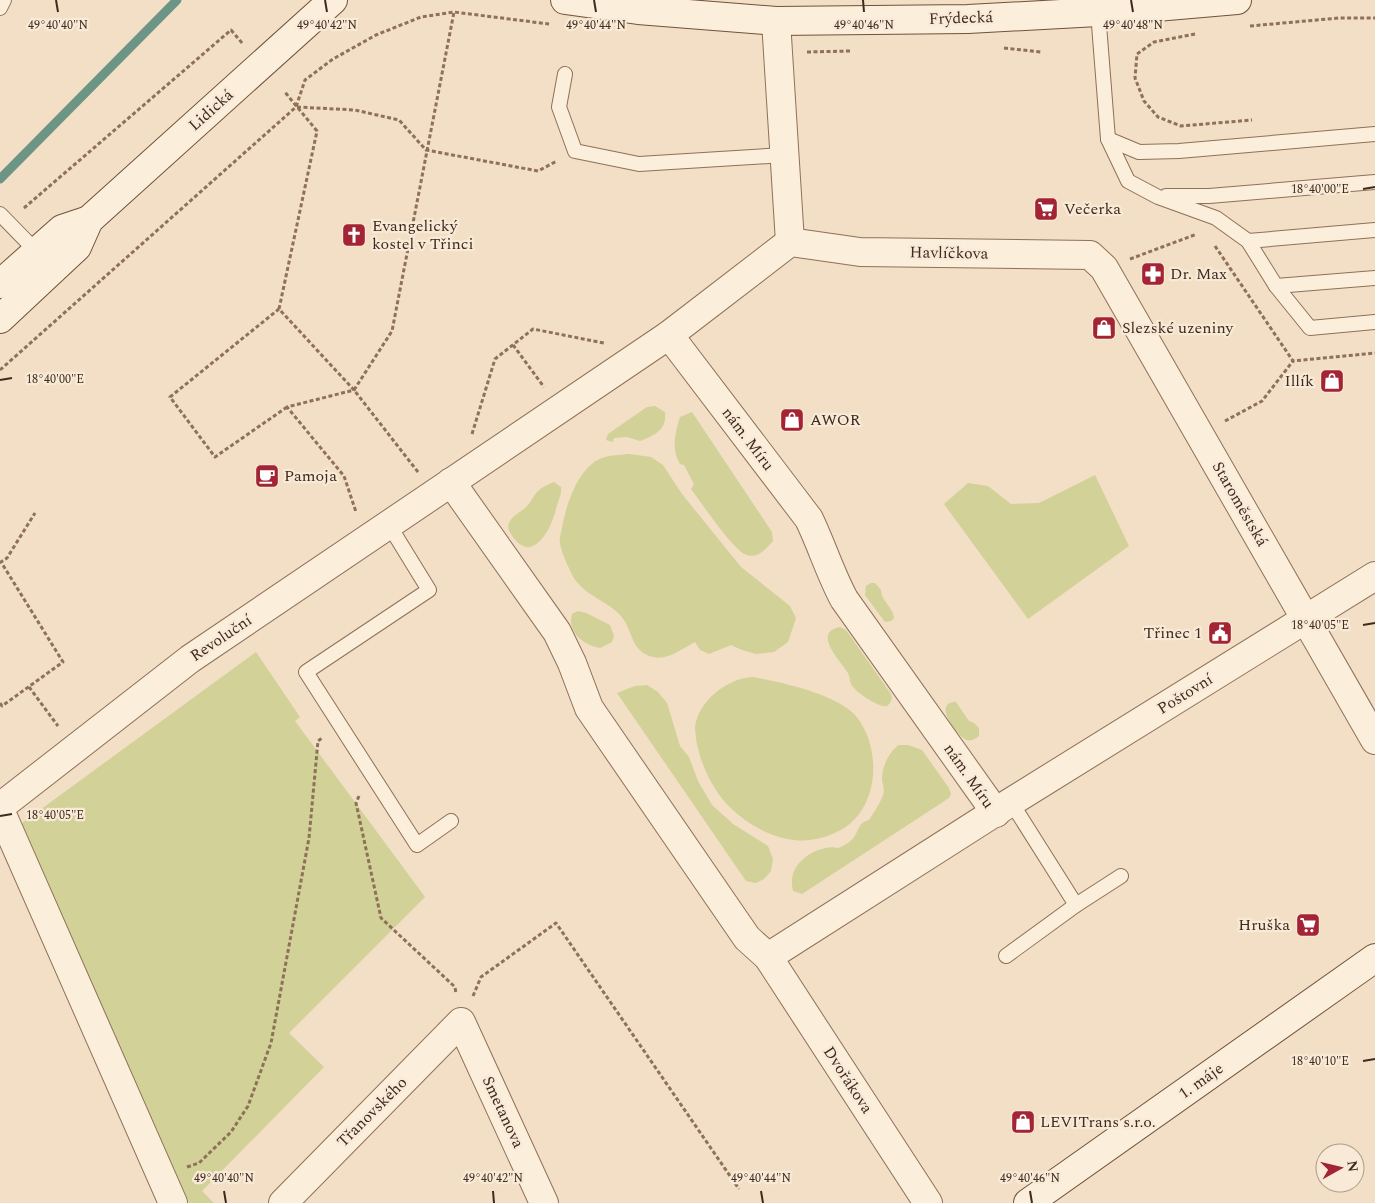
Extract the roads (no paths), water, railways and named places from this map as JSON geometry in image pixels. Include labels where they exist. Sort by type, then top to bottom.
[{"type":"street","name":"Lidická","points":[[0,320],[77,247],[90,220],[333,0]]},
{"type":"street","name":"Frýdecká","points":[[565,0],[638,10],[776,21],[968,19],[1098,12],[1237,0]]},
{"type":"street","points":[[768,957],[747,938],[602,729],[588,708],[572,663],[556,632],[451,482],[669,335],[790,242],[776,21]]},
{"type":"street","name":"Lidická","points":[[0,284],[62,229],[90,220]]},
{"type":"street","name":"Havlíčkova","points":[[790,242],[860,252],[1090,255],[1104,268]]},
{"type":"street","name":"Staroměstská","points":[[1104,268],[1375,740]]},
{"type":"street","name":"nám. Míru","points":[[669,335],[809,519],[822,544],[832,577],[844,599],[1003,807],[768,957]]},
{"type":"street","name":"Revoluční","points":[[0,808],[190,659],[451,482]]},
{"type":"street","name":"Poštovní","points":[[1003,807],[1375,576]]},
{"type":"street","points":[[0,808],[173,1203]]},
{"type":"street","name":"Dvořákova","points":[[768,957],[928,1203]]},
{"type":"street","name":"1. máje","points":[[1028,1203],[1375,958]]},
{"type":"street","name":"Třanovského","points":[[286,1202],[461,1022]]},
{"type":"street","name":"Smetanova","points":[[461,1022],[544,1203]]},
{"type":"lane","points":[[0,8],[4,0]]},
{"type":"lane","points":[[1098,12],[1108,139],[1128,181],[1158,196],[1216,218],[1248,241],[1276,286],[1310,328],[1375,322]]},
{"type":"lane","points":[[565,74],[559,107],[576,151],[639,164],[784,155]]},
{"type":"lane","points":[[1108,139],[1139,152],[1179,152],[1375,134]]},
{"type":"lane","points":[[1158,196],[1209,196],[1375,182]]},
{"type":"lane","points":[[0,214],[37,252]]},
{"type":"lane","points":[[1248,241],[1375,230]]},
{"type":"lane","points":[[1276,286],[1375,278]]},
{"type":"lane","points":[[394,521],[429,590],[306,672],[417,845],[450,821]]},
{"type":"lane","points":[[1003,807],[1076,905]]},
{"type":"lane","points":[[1006,956],[1076,905],[1121,876]]},
{"type":"waterway","points":[[0,179],[177,0]]},
{"type":"place","name":"Večerka","points":[[1046,209]]},
{"type":"place","name":"Evangelický kostel v Třinci","points":[[354,235]]},
{"type":"place","name":"Dr. Max","points":[[1153,274]]},
{"type":"place","name":"Slezské uzeniny","points":[[1104,328]]},
{"type":"place","name":"Illík","points":[[1332,381]]},
{"type":"place","name":"AWOR","points":[[792,420]]},
{"type":"place","name":"Pamoja","points":[[267,476]]},
{"type":"place","name":"Třinec 1","points":[[1220,633]]},
{"type":"place","name":"Hruška","points":[[1308,925]]},
{"type":"place","name":"LEVITrans s.r.o.","points":[[1023,1122]]}]
